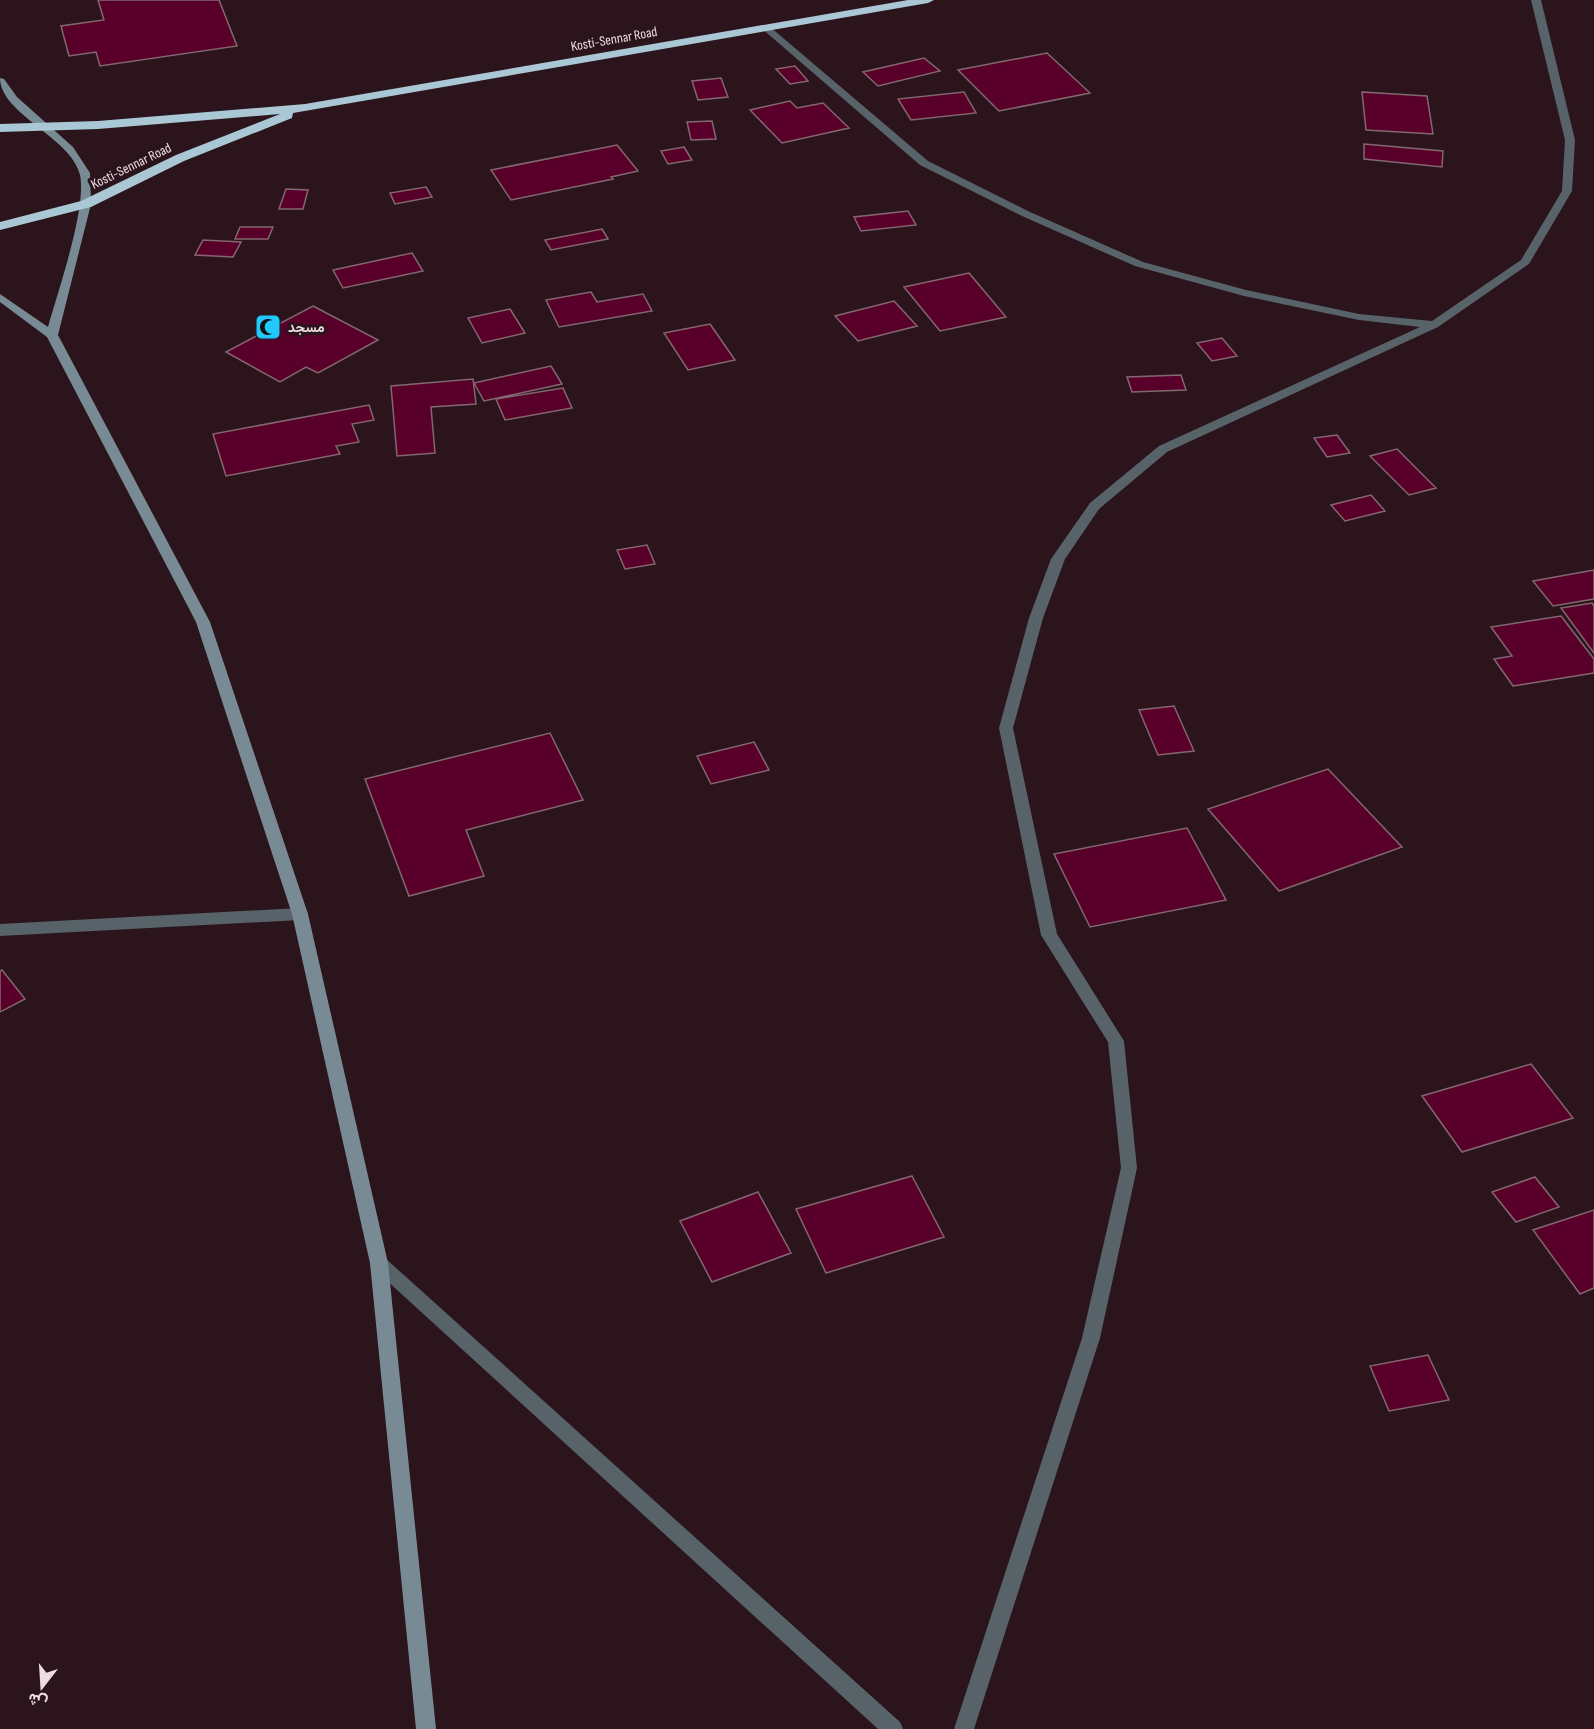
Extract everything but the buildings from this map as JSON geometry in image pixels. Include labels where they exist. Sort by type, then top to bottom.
[{"type":"highway","name":"Kosti-Sennar Road","points":[[0,128],[98,125],[304,108],[928,0]]},
{"type":"highway","name":"Kosti-Sennar Road","points":[[0,226],[86,204],[180,158],[304,108]]},
{"type":"street","points":[[964,1729],[1090,1338],[1129,1168],[1116,1041],[1048,935],[1006,728],[1036,618],[1058,559],[1094,506],[1163,449],[1434,325],[1525,262],[1567,191],[1570,140],[1536,0]]},
{"type":"street","points":[[766,28],[924,163],[1036,219],[1139,264],[1244,293],[1359,317],[1434,325]]},
{"type":"street","points":[[0,81],[13,99],[69,149],[85,173],[86,204],[52,335]]},
{"type":"street","points":[[0,297],[52,335],[203,622],[300,914],[379,1263],[426,1729]]},
{"type":"street","points":[[0,930],[300,914]]},
{"type":"street","points":[[379,1263],[893,1729]]},
{"type":"place","name":"مسجد","points":[[268,327]]}]
